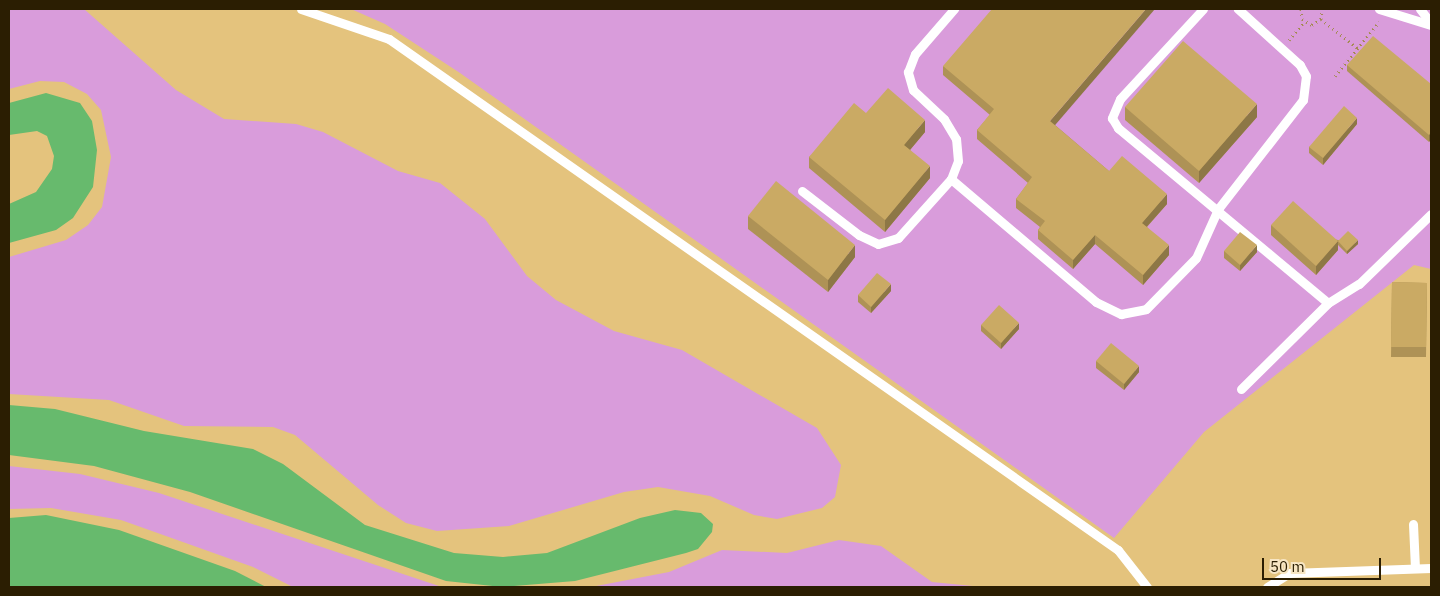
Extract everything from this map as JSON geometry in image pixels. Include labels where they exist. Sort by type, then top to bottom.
[{"type":"lane","points":[[301,9],[389,39],[1118,550],[1147,587]]},
{"type":"lane","points":[[802,191],[859,236],[878,244],[898,238],[951,179],[958,161],[956,139],[944,119],[913,90],[908,72],[915,54],[954,9]]},
{"type":"lane","points":[[1203,9],[1120,98],[1112,118],[1118,128],[1218,209],[1328,303]]},
{"type":"lane","points":[[951,179],[1096,302],[1121,314],[1146,309],[1166,294],[1196,258],[1218,209],[1303,100],[1306,76],[1282,48],[1238,9]]},
{"type":"lane","points":[[1379,9],[1431,24]]},
{"type":"lane","points":[[1420,9],[1431,24]]},
{"type":"lane","points":[[1242,389],[1328,303],[1359,284],[1431,214]]},
{"type":"lane","points":[[1413,524],[1415,568]]},
{"type":"lane","points":[[1267,587],[1289,573],[1431,568]]},
{"type":"path","points":[[1301,9],[1304,22]]},
{"type":"path","points":[[1321,19],[1322,9]]},
{"type":"path","points":[[1304,22],[1312,25],[1321,19]]},
{"type":"path","points":[[1321,19],[1363,53]]},
{"type":"path","points":[[1282,48],[1304,22]]},
{"type":"path","points":[[1336,76],[1379,22]]},
{"type":"shaded area","points":[[9,9],[84,9],[176,90],[224,119],[296,124],[323,132],[398,171],[440,183],[485,219],[527,276],[556,300],[614,331],[682,350],[817,428],[841,465],[835,497],[822,508],[777,519],[754,515],[710,496],[658,487],[624,492],[509,526],[437,531],[406,523],[378,505],[295,435],[273,427],[184,426],[109,400],[9,394],[9,257],[66,240],[88,225],[102,207],[111,157],[101,110],[87,94],[64,82],[40,81],[9,89]]},
{"type":"shaded area","points":[[351,9],[1431,9],[1431,269],[1414,265],[1204,432],[1114,538],[460,73],[385,24]]},
{"type":"shaded area","points":[[46,93],[80,103],[92,121],[97,150],[93,187],[73,218],[56,230],[9,243],[9,204],[36,192],[52,169],[54,156],[47,136],[37,131],[9,135],[9,103]]},
{"type":"shaded area","points":[[9,405],[55,409],[144,431],[253,449],[283,464],[365,525],[454,553],[503,557],[547,553],[640,518],[675,510],[701,513],[713,524],[712,532],[698,549],[575,581],[502,587],[446,581],[190,492],[94,466],[9,455]]},
{"type":"shaded area","points":[[9,466],[80,474],[159,493],[442,587],[293,587],[253,567],[121,520],[51,508],[9,509]]},
{"type":"shaded area","points":[[46,515],[119,530],[235,571],[266,587],[9,587],[9,518]]},
{"type":"shaded area","points":[[839,540],[881,546],[932,582],[983,587],[591,587],[669,572],[722,550],[787,553]]},
{"type":"building","points":[[992,9],[1146,9],[1050,121],[1109,171],[1122,156],[1167,194],[1142,223],[1169,245],[1143,275],[1095,235],[1073,260],[1038,230],[1045,221],[1016,199],[1032,177],[977,130],[994,109],[943,66]]},
{"type":"building","points":[[1373,36],[1431,84],[1431,132],[1429,135],[1347,65]]},
{"type":"building","points":[[1183,41],[1257,104],[1199,171],[1125,107]]},
{"type":"building","points":[[888,88],[925,120],[904,145],[930,166],[885,220],[809,157],[854,103],[866,113]]},
{"type":"building","points":[[1344,106],[1357,118],[1323,158],[1309,147]]},
{"type":"building","points":[[776,181],[855,245],[828,280],[748,216]]},
{"type":"building","points":[[1293,201],[1338,241],[1316,266],[1271,225]]},
{"type":"building","points":[[1348,231],[1358,240],[1347,251],[1338,241]]},
{"type":"building","points":[[1240,232],[1257,245],[1240,265],[1224,251]]},
{"type":"building","points":[[877,273],[891,284],[871,307],[858,295]]},
{"type":"building","points":[[1392,282],[1427,283],[1426,347],[1391,347]]},
{"type":"building","points":[[999,305],[1019,323],[1001,343],[981,325]]},
{"type":"building","points":[[1111,343],[1139,366],[1124,384],[1096,361]]}]
